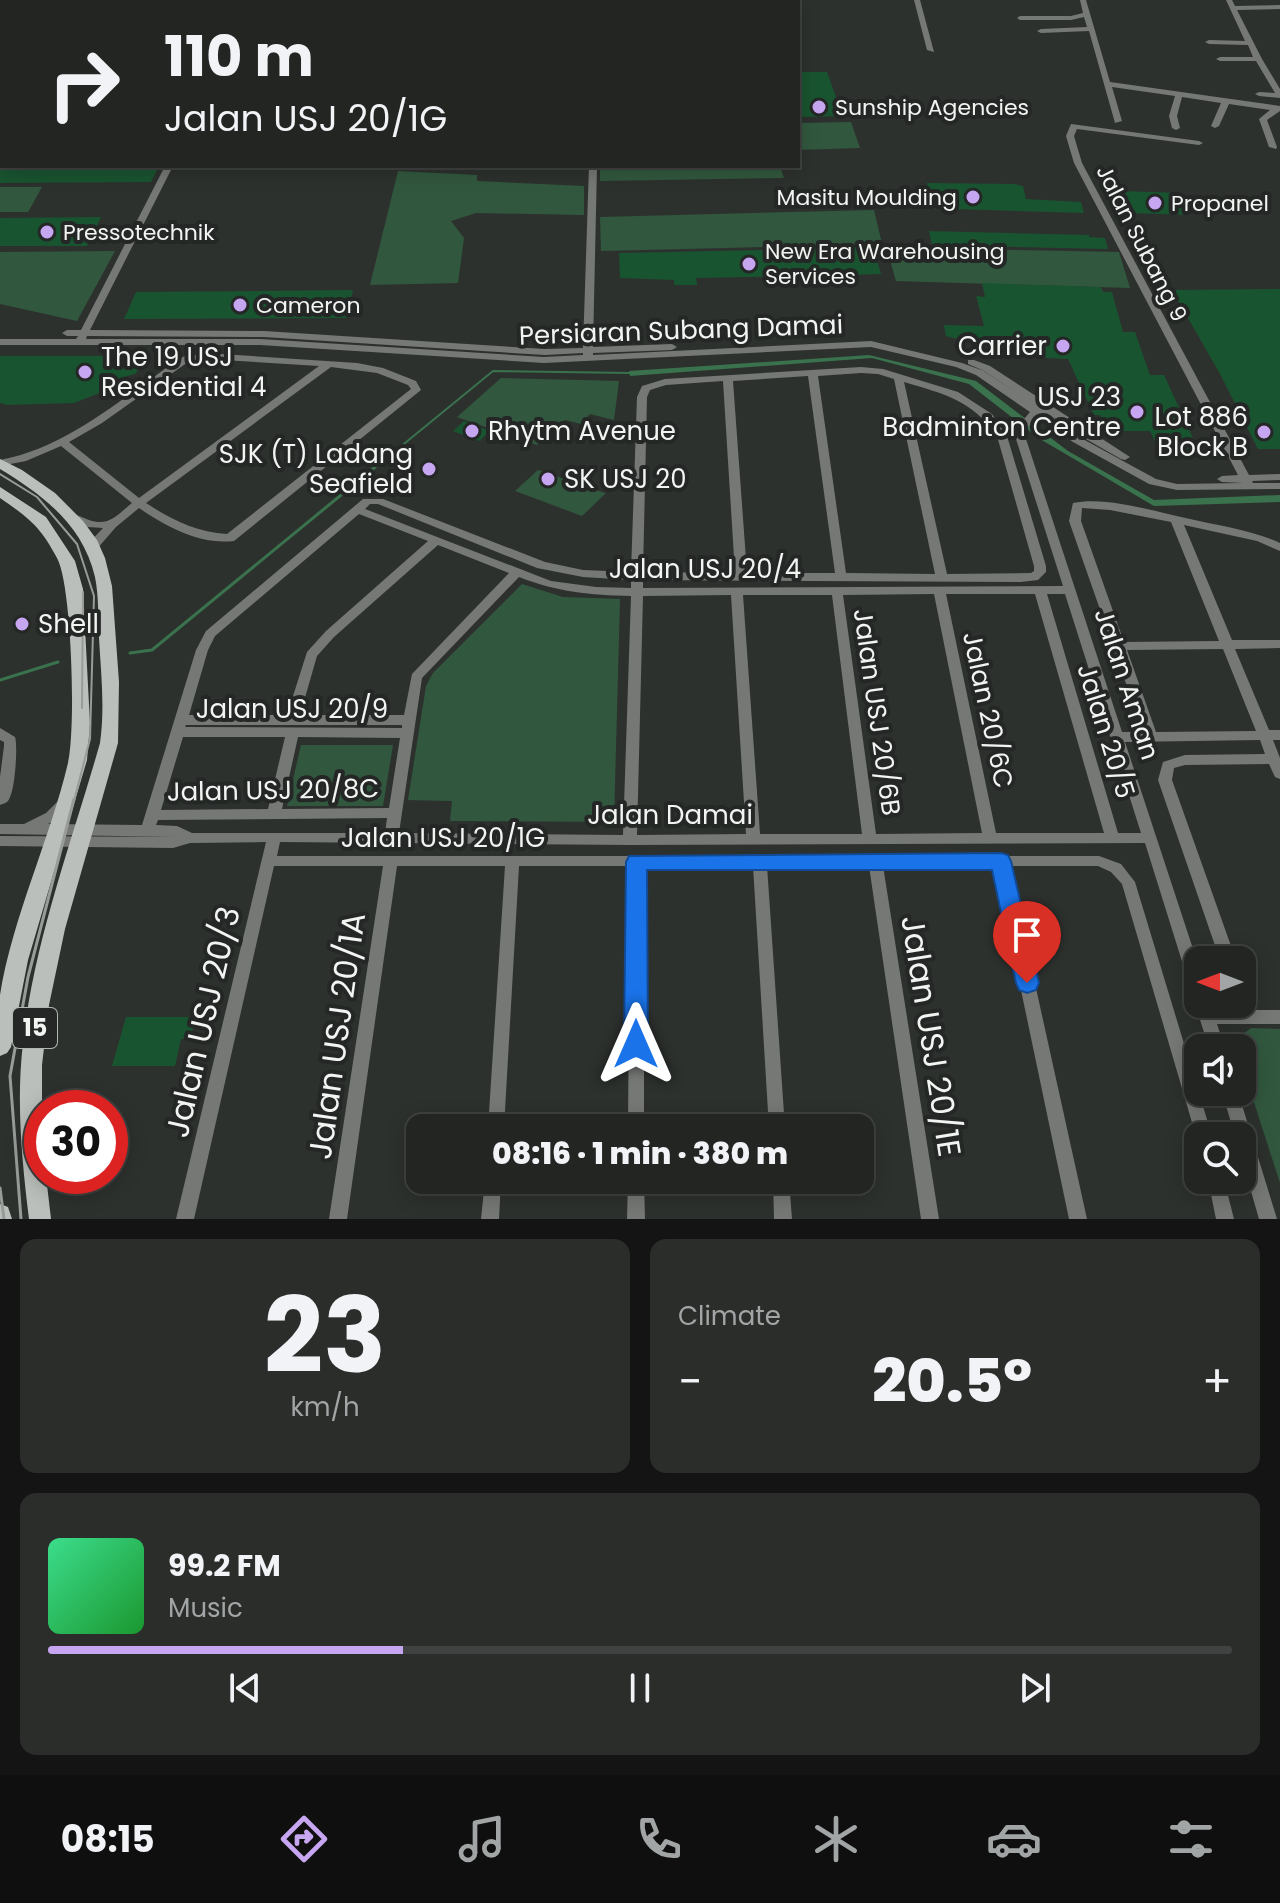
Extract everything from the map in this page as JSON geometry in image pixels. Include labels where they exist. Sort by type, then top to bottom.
[{"type":"main road","name":"15","points":[[0,463],[54,497],[72,516],[92,547],[103,577],[113,715],[109,743],[42,986],[33,1043],[30,1138],[40,1219]]},
{"type":"main road","name":"15","points":[[0,491],[32,512],[50,530],[67,561],[75,589],[81,724],[78,760],[18,960],[0,1047]]},
{"type":"street","points":[[917,0],[931,50]]},
{"type":"street","points":[[1083,0],[1120,126]]},
{"type":"street","points":[[1280,7],[1231,4],[1280,96]]},
{"type":"street","points":[[1020,18],[1071,18],[1087,14]]},
{"type":"street","points":[[1041,31],[1092,29]]},
{"type":"street","points":[[1209,42],[1250,43]]},
{"type":"street","points":[[1220,59],[1258,59]]},
{"type":"street","points":[[1108,84],[1279,109]]},
{"type":"street","points":[[1176,128],[1173,116],[1179,94]]},
{"type":"street","points":[[1259,94],[1280,96]]},
{"type":"street","points":[[1215,126],[1226,101]]},
{"type":"street","points":[[1273,147],[1263,119],[1279,109]]},
{"type":"street","name":"Jalan Subang 9","points":[[1199,143],[1120,126],[1074,126],[1070,136],[1075,155],[1248,483]]},
{"type":"street","points":[[82,337],[168,168]]},
{"type":"street","points":[[588,356],[593,168]]},
{"type":"street","name":"Persiaran Subang Damai","points":[[0,334],[260,342],[509,359],[871,344],[980,373],[1077,440],[1153,482],[1177,487],[1248,483],[1280,477]]},
{"type":"street","name":"Persiaran Subang Damai","points":[[0,342],[82,337],[264,334],[588,356]]},
{"type":"street","points":[[0,463],[29,458],[62,442],[198,350],[194,344],[182,342]]},
{"type":"street","points":[[62,442],[138,504],[215,540],[236,535],[414,394],[412,383],[379,370],[206,356],[185,360]]},
{"type":"street","points":[[92,547],[112,525],[138,504],[329,364]]},
{"type":"street","points":[[148,830],[202,650],[210,634],[367,501],[379,501],[564,572],[639,576],[841,577],[941,584],[1034,577],[1040,572],[1040,566],[1002,436],[988,416],[954,394],[898,376],[861,370],[657,383],[643,393],[639,576],[630,840]]},
{"type":"street","points":[[813,373],[841,577]]},
{"type":"street","name":"Jalan 20/6C","points":[[898,376],[990,838]]},
{"type":"street","points":[[728,378],[741,576]]},
{"type":"street","name":"Jalan Aman","points":[[1040,412],[1025,422],[1021,433],[1185,946]]},
{"type":"street","name":"Persiaran Subang Damai","points":[[1248,483],[1280,486]]},
{"type":"street","points":[[1151,737],[1075,521],[1076,508],[1079,504],[1088,503],[1260,538],[1280,547]]},
{"type":"street","name":"Jalan USJ 20/4","points":[[356,509],[562,587],[638,592],[837,591],[941,584],[1070,590]]},
{"type":"street","points":[[72,516],[92,525],[112,525]]},
{"type":"street","points":[[1177,522],[1280,774]]},
{"type":"street","points":[[274,814],[292,726],[311,655],[330,634],[436,540]]},
{"type":"street","points":[[391,839],[414,685],[422,670],[518,571]]},
{"type":"street","name":"Jalan 20/5","points":[[1040,590],[1113,839]]},
{"type":"street","points":[[737,591],[753,839]]},
{"type":"street","name":"Jalan USJ 20/6B","points":[[837,591],[870,838]]},
{"type":"street","points":[[1120,646],[1280,644]]},
{"type":"street","name":"Jalan USJ 20/9","points":[[179,726],[407,726]]},
{"type":"street","points":[[0,733],[10,740],[11,746],[4,796],[0,800]]},
{"type":"street","points":[[1117,737],[1280,735]]},
{"type":"street","points":[[1223,946],[1165,780],[1165,771],[1168,765],[1185,760],[1274,759]]},
{"type":"street","points":[[19,829],[43,822],[65,803]]},
{"type":"street","name":"Jalan USJ 20/8C","points":[[152,815],[395,813]]},
{"type":"street","points":[[0,829],[84,836]]},
{"type":"street","name":"Jalan Damai","points":[[84,836],[148,830],[177,831],[190,838]]},
{"type":"street","points":[[0,841],[55,835]]},
{"type":"street","name":"Jalan Damai","points":[[84,836],[173,843],[190,838],[274,837],[630,840],[1150,838]]},
{"type":"street","name":"Jalan USJ 20/3","points":[[185,1219],[274,837]]},
{"type":"street","name":"Jalan USJ 20/1G","points":[[268,861],[1099,861],[1116,868],[1128,882],[1200,1122]]},
{"type":"street","name":"Jalan USJ 20/1A","points":[[338,1219],[391,861]]},
{"type":"street","points":[[497,1114],[512,861]]},
{"type":"street","points":[[1001,861],[1078,1219]]},
{"type":"street","points":[[636,1114],[637,862]]},
{"type":"street","name":"Jalan USJ 20/1E","points":[[875,862],[930,1219]]},
{"type":"street","points":[[760,863],[776,1114]]},
{"type":"street","points":[[1256,1015],[1280,1017]]},
{"type":"street","points":[[1234,1106],[1268,1219]]},
{"type":"street","points":[[490,1219],[492,1194]]},
{"type":"street","points":[[636,1194],[636,1219]]},
{"type":"street","points":[[782,1194],[783,1219]]},
{"type":"street","points":[[1219,1194],[1225,1219]]},
{"type":"shaded area","points":[[851,122],[860,148],[800,150],[800,123]]},
{"type":"shaded area","points":[[600,168],[781,168],[784,178],[600,181]]},
{"type":"shaded area","points":[[398,171],[477,175],[477,181],[584,186],[584,215],[476,213],[451,221],[464,238],[458,283],[370,285]]},
{"type":"shaded area","points":[[0,187],[42,187],[28,212],[0,212]]},
{"type":"shaded area","points":[[874,210],[882,244],[601,251],[600,217]]},
{"type":"shaded area","points":[[887,250],[1119,252],[1130,288],[896,281]]},
{"type":"shaded area","points":[[115,251],[77,321],[0,304],[0,252]]},
{"type":"shaded area","points":[[869,355],[976,381],[1068,451],[1154,500],[1280,495],[1280,502],[1154,506],[1040,439],[969,384],[872,358],[630,376],[629,371]]},
{"type":"shaded area","points":[[501,378],[619,381],[614,420],[590,414],[581,424],[565,420],[537,445],[457,417]]},
{"type":"shaded area","points":[[538,470],[606,493],[582,516],[515,491]]},
{"type":"shaded area","points":[[522,584],[563,597],[620,599],[614,822],[450,821],[452,801],[408,800],[426,686],[433,673]]},
{"type":"shaded area","points":[[301,745],[393,745],[383,806],[287,806]]},
{"type":"shaded area","points":[[1251,1028],[1280,1029],[1280,1183],[1255,1106],[1256,1034],[1243,1034]]},
{"type":"building","points":[[800,72],[827,72],[843,116],[800,117]]},
{"type":"building","points":[[0,168],[158,168],[151,182],[0,183]]},
{"type":"building","name":"Masitu Moulding","points":[[927,183],[1014,184],[1023,186],[1026,199],[1081,202],[1084,213],[922,208],[921,196],[928,196]]},
{"type":"building","name":"Propanel","points":[[1121,191],[1181,193],[1190,215],[1129,213]]},
{"type":"building","name":"Pressotechnik","points":[[101,217],[87,246],[0,246],[0,218]]},
{"type":"building","points":[[929,231],[1089,235],[1105,238],[1108,249],[932,245]]},
{"type":"building","name":"New Era Warehousing Services","points":[[828,245],[832,248],[873,247],[881,274],[849,275],[851,281],[815,282],[813,276],[696,278],[697,285],[674,285],[674,280],[620,278],[619,253],[807,249],[806,246]]},
{"type":"building","points":[[982,283],[1101,287],[1103,292],[1112,292],[1123,332],[1135,332],[1150,375],[1164,375],[1198,449],[1158,449],[1150,431],[1121,431],[1117,421],[1103,421],[1100,415],[1094,415],[1068,359],[1026,357],[946,336],[944,325],[984,326],[976,296],[985,297]]},
{"type":"building","points":[[1280,289],[1280,449],[1258,449],[1172,290]]},
{"type":"building","name":"Cameron","points":[[353,290],[346,318],[124,319],[136,292]]},
{"type":"building","points":[[0,356],[126,356],[137,359],[141,366],[135,374],[112,380],[107,390],[74,403],[7,405],[0,403]]},
{"type":"building","name":"Rhytm Avenue","points":[[464,421],[490,431],[479,441],[453,431]]},
{"type":"building","points":[[126,1017],[196,1017],[190,1039],[181,1039],[175,1066],[112,1066]]},
{"type":"waterway","points":[[372,470],[493,371],[630,373]]},
{"type":"waterway","points":[[130,653],[152,650],[374,468]]},
{"type":"waterway","points":[[0,680],[58,662]]},
{"type":"tram line","points":[[0,474],[37,497],[77,544],[94,596],[90,739],[74,801]]},
{"type":"tram line","points":[[82,708],[83,592]]},
{"type":"tram line","points":[[21,1219],[10,1076],[28,977],[74,799]]},
{"type":"tram line","points":[[0,1188],[4,1219]]},
{"type":"place","name":"Sunship Agencies","points":[[819,107]]},
{"type":"place","name":"Masitu Moulding","points":[[973,197]]},
{"type":"place","name":"Propanel","points":[[1155,203]]},
{"type":"place","name":"Pressotechnik","points":[[47,232]]},
{"type":"place","name":"New Era Warehousing Services","points":[[749,264]]},
{"type":"place","name":"Cameron","points":[[240,305]]},
{"type":"place","name":"Carrier","points":[[1063,346]]},
{"type":"place","name":"The 19 USJ Residential 4","points":[[85,372]]},
{"type":"place","name":"USJ 23 Badminton Centre","points":[[1137,412]]},
{"type":"place","name":"Rhytm Avenue","points":[[472,431]]},
{"type":"place","name":"Lot 886 Block B","points":[[1264,432]]},
{"type":"place","name":"SJK (T) Ladang Seafield","points":[[429,469]]},
{"type":"place","name":"SK USJ 20","points":[[548,479]]},
{"type":"place","name":"Shell","points":[[22,624]]},
{"type":"route","points":[[636,1044],[637,862],[1001,861],[1027,983]]}]
